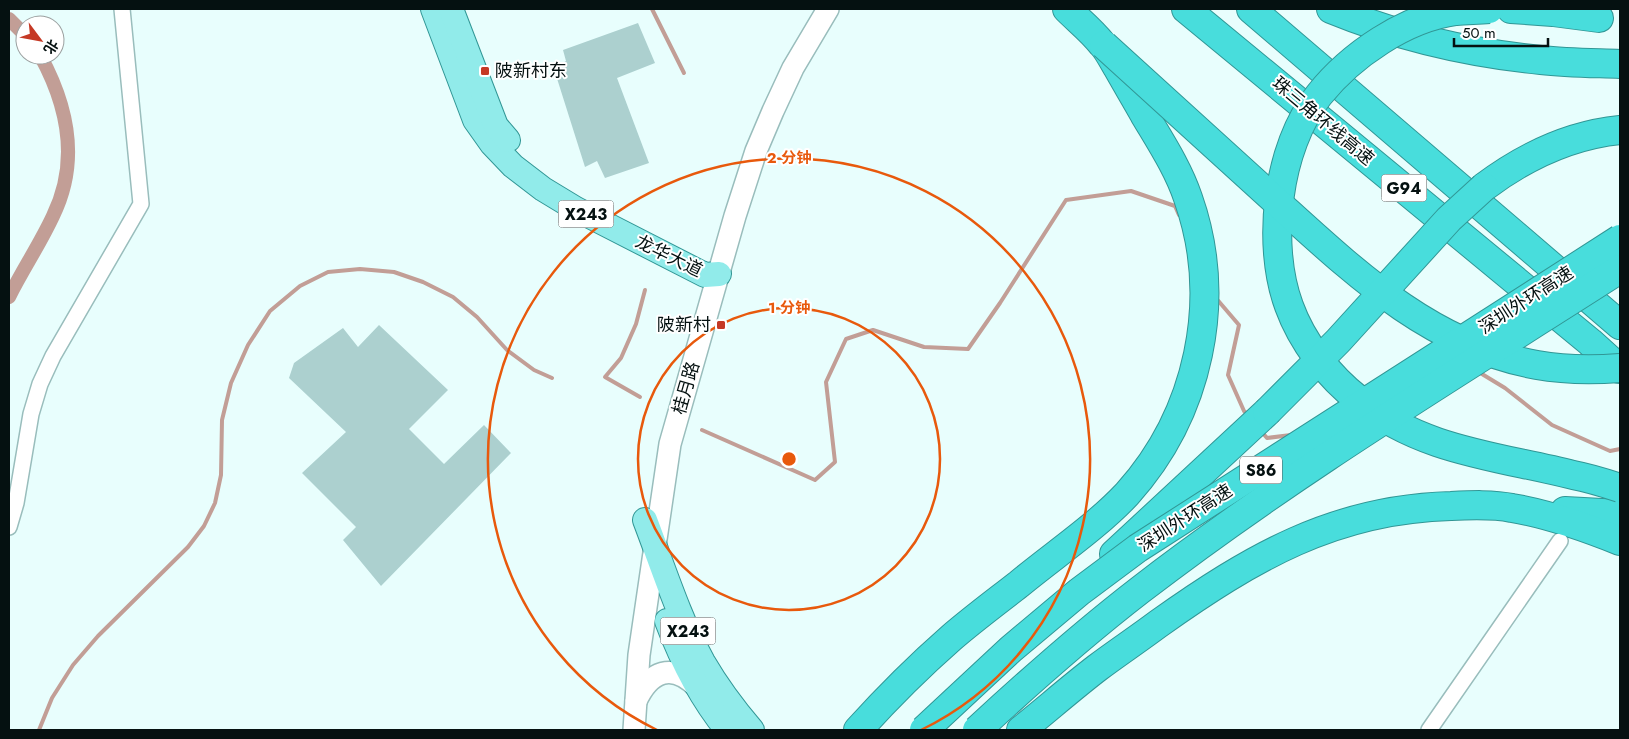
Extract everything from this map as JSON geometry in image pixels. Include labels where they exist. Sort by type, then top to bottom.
[{"type":"highway","points":[[1067,9],[1327,248],[1418,318],[1447,334],[1508,358],[1567,369],[1620,368]]},
{"type":"highway","name":"珠三角环线高速","points":[[1186,9],[1620,368]]},
{"type":"highway","name":"G94","points":[[1251,9],[1620,325]]},
{"type":"highway","points":[[1331,9],[1394,30],[1452,46],[1540,60],[1620,64]]},
{"type":"highway","points":[[1489,9],[1455,11],[1432,17],[1386,36],[1342,71],[1319,96],[1304,120],[1292,147],[1278,203],[1278,240],[1282,276],[1289,306],[1306,341],[1335,378],[1359,400],[1384,418],[1419,436],[1465,452],[1573,475],[1620,488]]},
{"type":"highway","points":[[1511,9],[1553,12],[1610,20]]},
{"type":"highway","points":[[1552,9],[1610,20]]},
{"type":"highway","points":[[858,730],[951,638],[1100,519],[1126,495],[1168,438],[1183,406],[1195,372],[1202,337],[1205,302],[1204,275],[1198,232],[1188,197],[1174,165],[1104,45]]},
{"type":"highway","points":[[1010,649],[1267,412],[1338,341],[1432,238],[1472,198],[1501,175],[1539,153],[1585,137],[1620,130]]},
{"type":"highway","name":"深圳外环高速","points":[[924,730],[1010,649],[1079,592],[1138,548],[1620,239]]},
{"type":"highway","name":"深圳外环高速","points":[[977,730],[1064,652],[1132,596],[1270,495],[1620,269]]},
{"type":"highway","points":[[1020,730],[1096,668],[1204,592],[1286,544],[1327,528],[1396,510],[1432,506],[1469,505],[1620,514]]},
{"type":"highway","points":[[1511,507],[1556,518],[1620,541]]},
{"type":"main road","name":"龙华大道","points":[[433,9],[475,120],[492,144],[513,166],[543,189],[576,209],[711,271]]},
{"type":"main road","name":"龙华大道","points":[[451,9],[496,126],[523,156],[581,196],[711,271]]},
{"type":"main road","name":"桂月路","points":[[619,730],[624,655],[726,201],[755,115],[771,80],[811,9]]},
{"type":"main road","name":"桂月路","points":[[645,520],[658,440],[711,271],[772,111],[793,68],[828,9]]},
{"type":"main road","name":"X243","points":[[645,520],[650,577],[683,660],[697,687],[727,730]]},
{"type":"main road","name":"X243","points":[[648,548],[699,654],[719,687],[752,730]]},
{"type":"main road","points":[[634,730],[639,655],[650,577]]},
{"type":"main road","points":[[636,701],[645,686],[660,674],[672,671],[682,675],[697,687]]},
{"type":"street","points":[[9,528],[16,503],[31,414],[40,384],[141,204],[122,9]]},
{"type":"street","points":[[1429,730],[1560,541]]},
{"type":"building","points":[[638,23],[655,63],[617,78],[649,163],[605,178],[597,161],[585,167],[554,69],[566,61],[563,50]]},
{"type":"building","points":[[379,325],[448,390],[409,429],[444,464],[484,425],[511,453],[381,586],[343,540],[356,527],[302,473],[346,432],[289,378],[294,363],[343,328],[358,347]]},
{"type":"waterway","points":[[652,9],[684,73]]},
{"type":"waterway","points":[[9,19],[15,25]]},
{"type":"waterway","points":[[9,297],[53,216],[66,175],[68,154],[64,114],[58,94],[45,65]]},
{"type":"waterway","points":[[702,430],[815,480],[835,462],[826,382],[846,339],[873,330],[924,347],[968,349],[1066,200],[1131,191],[1175,206],[1179,215]]},
{"type":"waterway","points":[[39,730],[52,698],[73,665],[98,636],[188,547],[204,526],[215,503],[221,475],[222,420],[231,383],[248,345],[270,311],[300,286],[328,272],[360,269],[394,272],[423,282],[453,297],[477,317],[507,350],[534,370],[552,378]]},
{"type":"waterway","points":[[640,397],[605,377],[621,358],[636,324],[645,290]]},
{"type":"waterway","points":[[1215,297],[1239,325],[1228,375],[1244,411],[1249,416]]},
{"type":"waterway","points":[[1477,371],[1505,388],[1552,425],[1610,451],[1620,449]]},
{"type":"waterway","points":[[1261,431],[1267,438],[1291,435]]},
{"type":"place","name":"陂新村东","points":[[485,71]]},
{"type":"place","name":"陂新村","points":[[721,325]]}]
